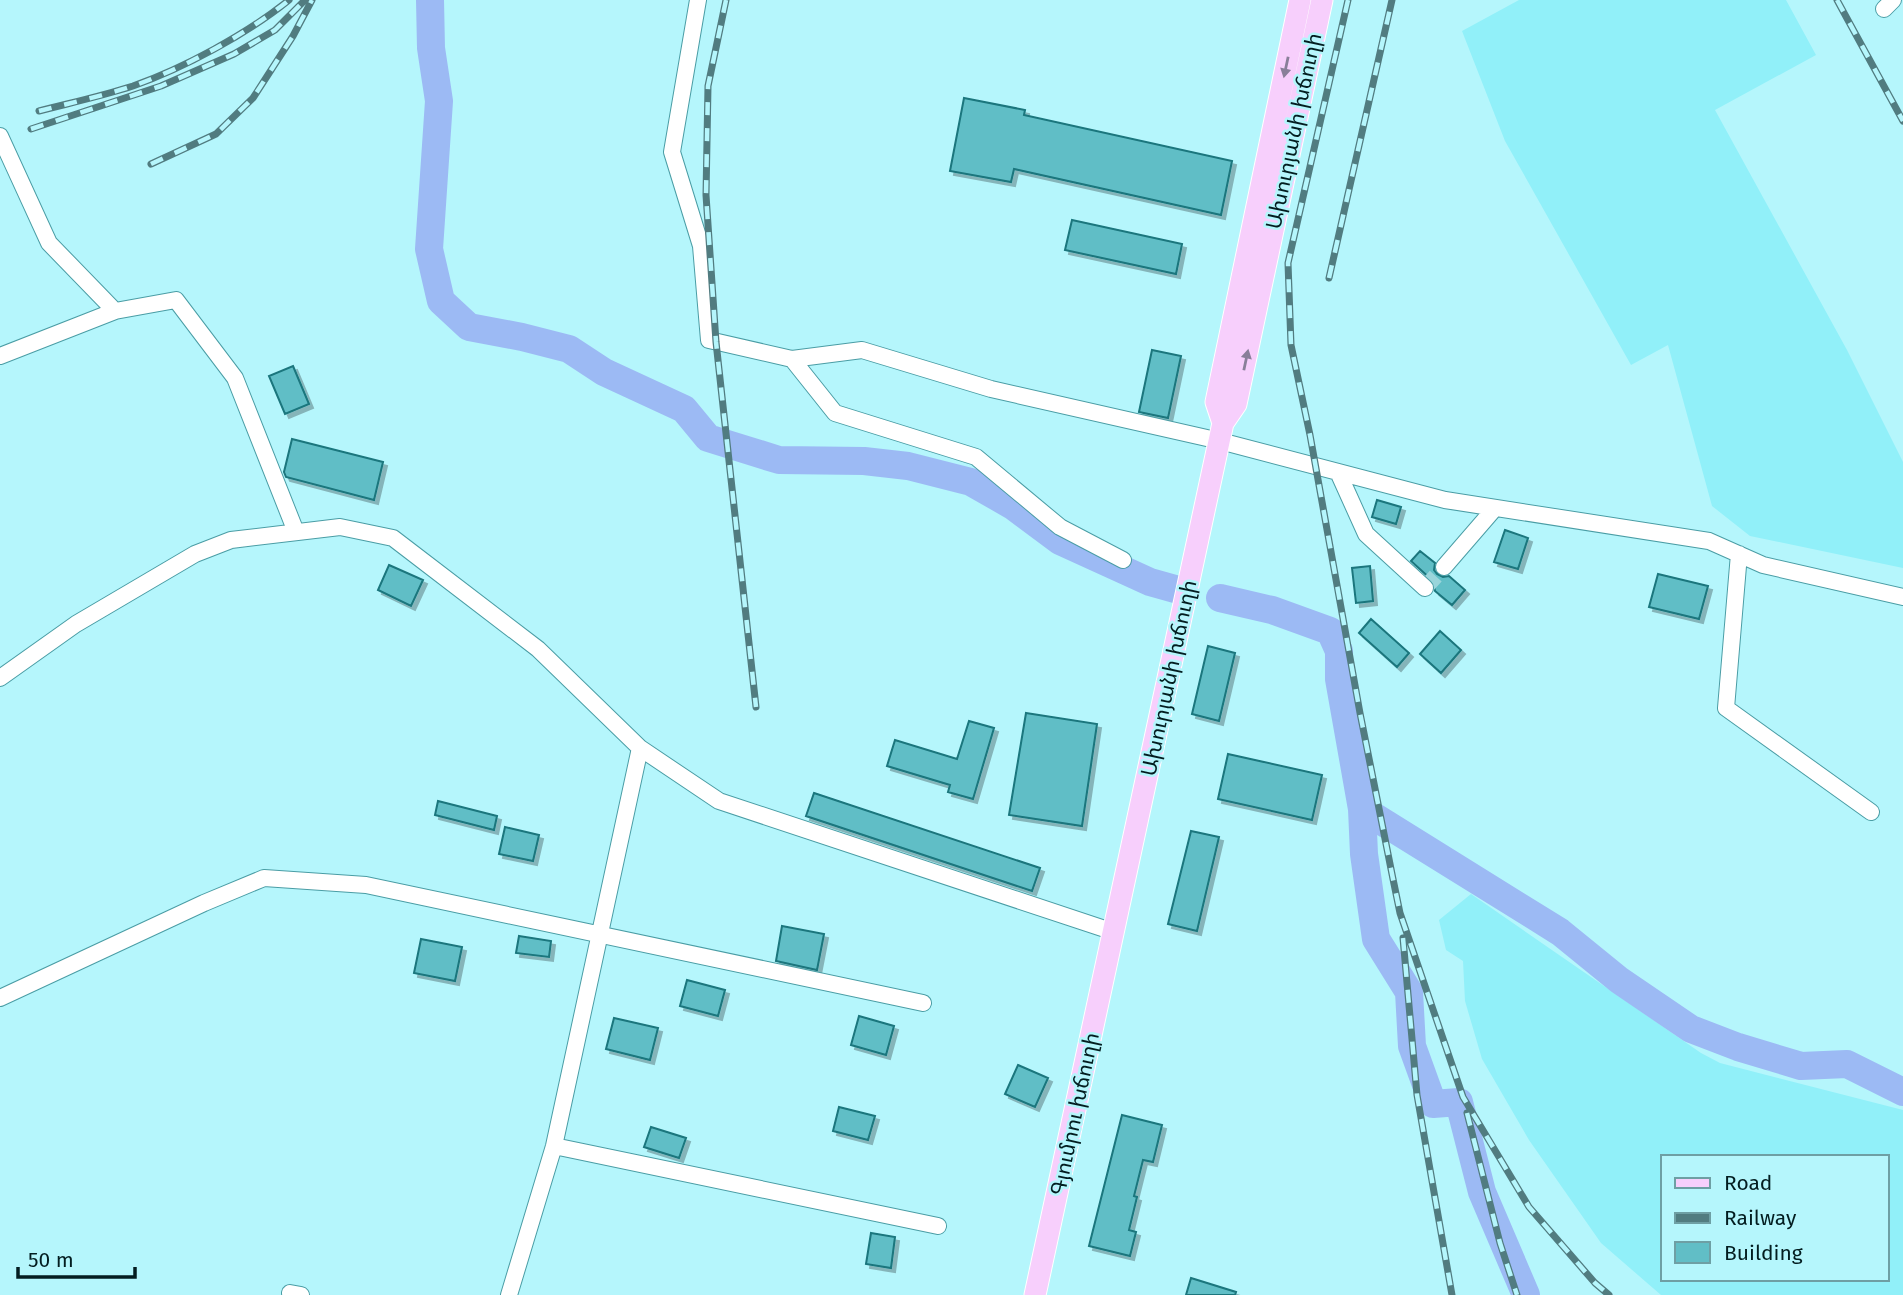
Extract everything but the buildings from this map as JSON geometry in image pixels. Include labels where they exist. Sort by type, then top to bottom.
[{"type":"main road","name":"Ախուրյանի խճուղի","points":[[1222,432],[1216,402],[1300,0]]},
{"type":"main road","name":"Ախուրյանի խճուղի","points":[[1114,932],[1222,432],[1236,404],[1322,0]]},
{"type":"main road","name":"Գյումրու խճուղի","points":[[1035,1295],[1114,932]]},
{"type":"street","points":[[698,0],[672,152],[701,246],[709,340],[792,359],[862,350],[991,390],[1222,432],[1338,472],[1445,500],[1709,541],[1763,565],[1903,597]]},
{"type":"street","points":[[0,136],[49,243],[116,311]]},
{"type":"street","points":[[0,356],[116,311],[176,300],[235,379],[296,532]]},
{"type":"street","points":[[792,359],[835,413],[976,457],[1060,527],[1123,560]]},
{"type":"street","points":[[1338,472],[1366,534],[1425,588]]},
{"type":"street","points":[[1444,567],[1495,508]]},
{"type":"street","points":[[0,678],[76,624],[195,554],[231,540],[340,527],[393,538],[538,649],[640,748],[719,801],[1114,932]]},
{"type":"street","points":[[1739,554],[1727,708],[1871,812]]},
{"type":"street","points":[[509,1295],[554,1146],[640,748]]},
{"type":"street","points":[[0,998],[264,878],[366,885],[923,1003]]},
{"type":"street","points":[[554,1146],[938,1226]]},
{"type":"shaded area","points":[[1519,0],[1786,0],[1816,55],[1715,110],[1847,350],[1903,462],[1903,568],[1750,536],[1712,506],[1668,345],[1631,365],[1505,141],[1462,31]]},
{"type":"shaded area","points":[[1471,894],[1701,1053],[1720,1063],[1903,1110],[1903,1295],[1661,1295],[1601,1243],[1529,1140],[1482,1059],[1465,1001],[1463,961],[1446,950],[1439,920]]},
{"type":"waterway","points":[[430,0],[431,48],[439,101],[429,249],[441,301],[469,327],[569,349],[604,372],[684,409],[708,438],[779,460],[864,461],[908,466],[971,482],[1013,506],[1060,541],[1150,582],[1175,589]]},
{"type":"waterway","points":[[1220,598],[1272,610],[1330,631],[1339,651],[1339,679],[1362,809],[1364,854],[1376,939],[1409,992],[1412,1046],[1433,1104],[1459,1102],[1482,1192],[1526,1295]]},
{"type":"waterway","points":[[1362,809],[1560,932],[1619,980],[1691,1029],[1801,1066],[1847,1064],[1903,1092]]},
{"type":"tunnel","points":[[1425,588],[1444,567]]},
{"type":"railway","points":[[39,111],[153,79],[235,37],[289,0]]},
{"type":"railway","points":[[31,129],[161,86],[234,54],[275,30],[305,0]]},
{"type":"railway","points":[[151,164],[216,134],[253,98],[293,36],[312,0]]},
{"type":"railway","points":[[726,0],[708,86],[706,195],[716,342],[756,707]]},
{"type":"railway","points":[[1348,0],[1288,263],[1291,345],[1393,879],[1400,913],[1463,1097],[1529,1207],[1595,1283],[1609,1295]]},
{"type":"railway","points":[[1329,278],[1392,0]]},
{"type":"railway","points":[[1837,0],[1903,121]]},
{"type":"railway","points":[[1403,938],[1417,1095],[1452,1295]]},
{"type":"railway","points":[[1467,1113],[1500,1243],[1517,1295]]}]
